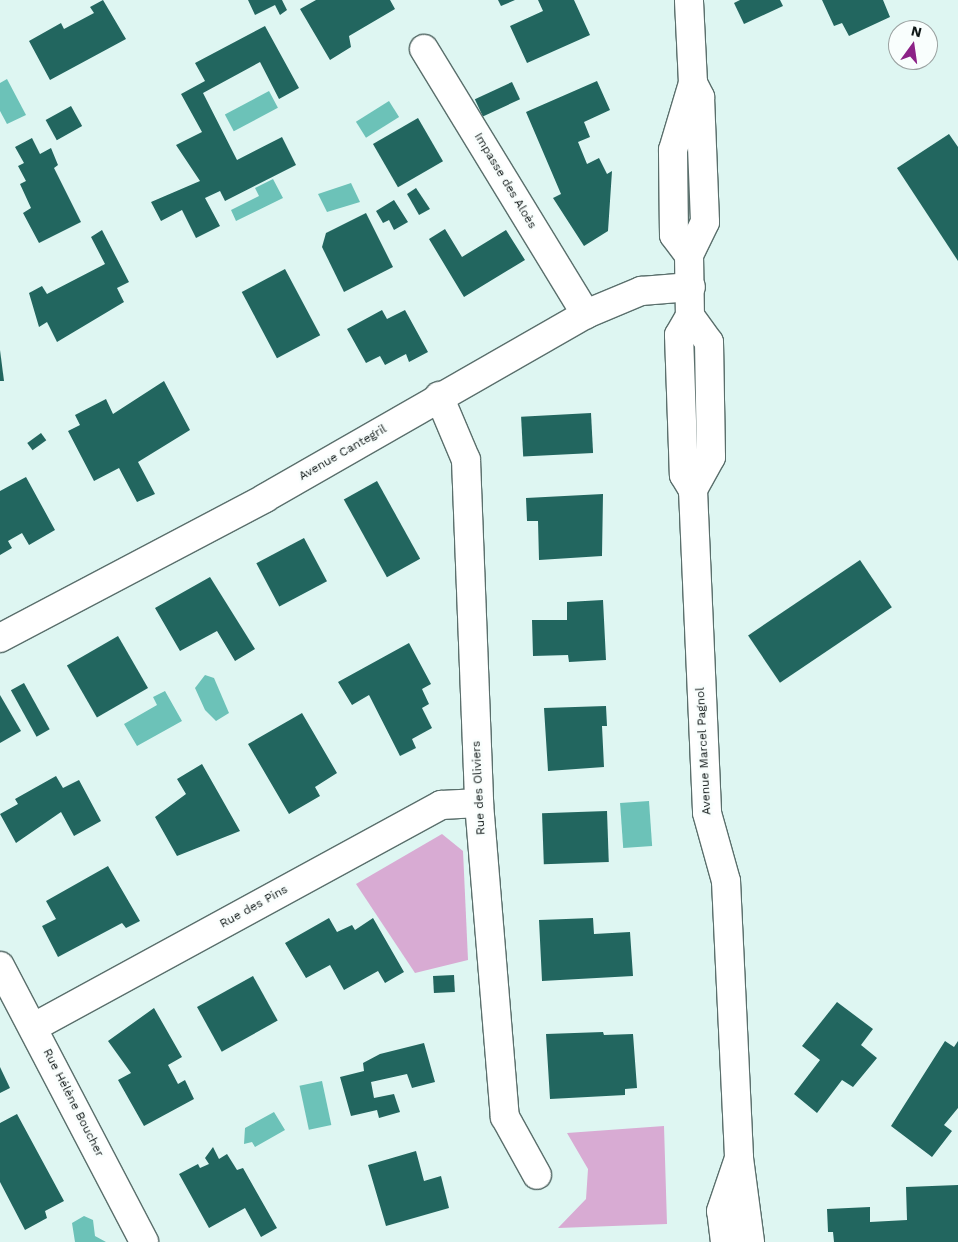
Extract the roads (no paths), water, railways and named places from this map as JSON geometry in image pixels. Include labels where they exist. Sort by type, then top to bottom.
[{"type":"street","name":"Avenue Marcel Pagnol","points":[[689,0],[693,84],[700,97],[705,222],[689,255],[690,316],[679,335],[684,475],[693,490],[707,813],[726,881],[739,1158],[750,1242]]},
{"type":"street","name":"Impasse des Aloès","points":[[424,49],[586,314]]},
{"type":"street","name":"Avenue Cantegril","points":[[0,638],[265,498],[439,396],[586,314],[641,291],[691,287]]},
{"type":"street","name":"Rue des Oliviers","points":[[439,396],[466,460],[479,802],[505,1117],[537,1175]]},
{"type":"street","name":"Rue des Pins","points":[[34,1026],[441,804],[479,802]]},
{"type":"street","name":"Rue Hélène Boucher","points":[[0,966],[34,1026],[144,1242]]},
{"type":"street","name":"Avenue Marcel Pagnol","points":[[725,1242],[721,1211],[739,1158]]},
{"type":"water","points":[[7,79],[26,115],[7,124],[0,111],[0,83]]},
{"type":"water","points":[[269,91],[278,108],[234,131],[225,114]]},
{"type":"water","points":[[389,101],[399,117],[366,138],[356,122]]},
{"type":"water","points":[[273,179],[283,198],[236,221],[231,210],[259,196],[255,188]]},
{"type":"water","points":[[351,183],[360,202],[327,212],[318,194]]},
{"type":"water","points":[[205,675],[214,678],[229,713],[216,721],[205,710],[195,688]]},
{"type":"water","points":[[165,691],[182,721],[137,746],[124,724],[157,705],[153,697]]},
{"type":"water","points":[[649,801],[652,846],[623,848],[620,803]]},
{"type":"water","points":[[322,1081],[331,1125],[309,1130],[300,1086]]},
{"type":"water","points":[[274,1112],[285,1130],[255,1147],[252,1142],[244,1144],[245,1128]]},
{"type":"water","points":[[84,1216],[93,1220],[95,1236],[106,1242],[75,1242],[72,1223]]}]
